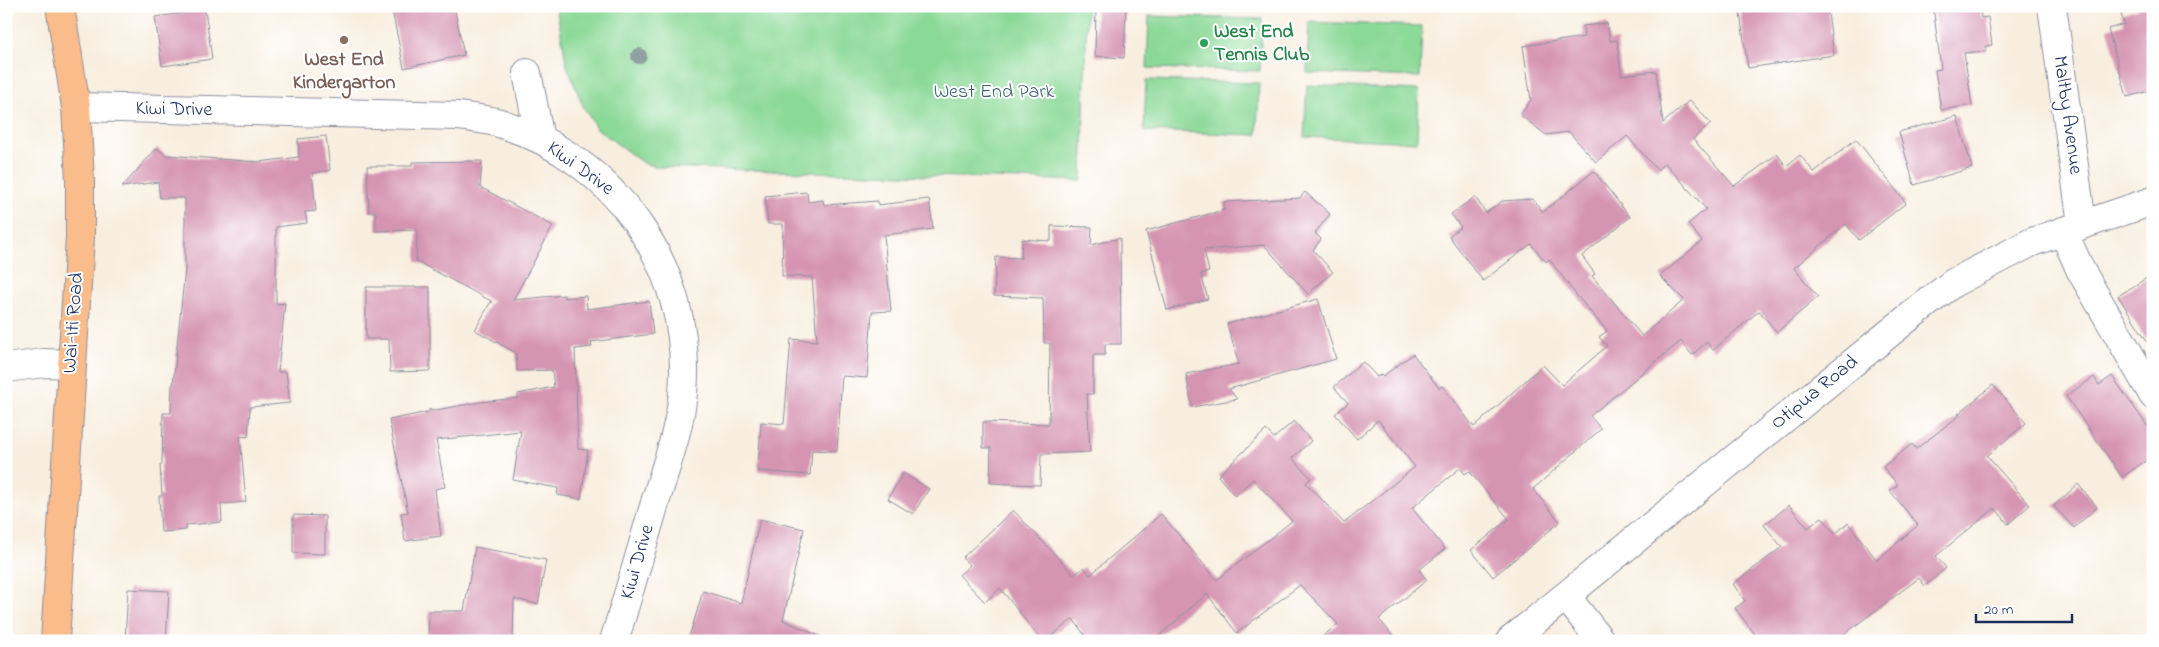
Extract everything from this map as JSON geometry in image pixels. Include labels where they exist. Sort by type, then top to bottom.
[{"type":"main road","name":"Wai-Iti Road","points":[[55,641],[80,237],[80,180],[76,107],[60,6]]},
{"type":"street","name":"Maltby Avenue","points":[[2052,6],[2072,228],[2081,271],[2153,395]]},
{"type":"street","points":[[527,73],[540,139]]},
{"type":"street","name":"Kiwi Drive","points":[[76,107],[459,116],[495,122],[540,139],[564,152],[589,170],[620,198],[645,233],[665,271],[679,316],[684,357],[683,393],[675,438],[614,641]]},
{"type":"street","name":"Otipua Road","points":[[1510,641],[1953,283],[2016,250],[2072,228],[2153,201]]},
{"type":"street","points":[[6,368],[44,363],[71,364]]},
{"type":"street","points":[[1566,596],[1601,641]]},
{"type":"green space","name":"West End Park","points":[[556,6],[1087,6],[1082,181],[658,167],[643,163],[596,128],[583,106],[567,66]]},
{"type":"green space","name":"West End Tennis Club","points":[[1149,16],[1262,19],[1260,71],[1147,68]]},
{"type":"green space","points":[[1309,22],[1422,26],[1420,77],[1307,73]]},
{"type":"green space","points":[[1146,80],[1259,83],[1257,135],[1144,131]]},
{"type":"green space","points":[[1307,85],[1419,90],[1417,142],[1304,137]]},
{"type":"building","points":[[391,6],[454,6],[464,55],[404,68]]},
{"type":"building","points":[[1096,6],[1126,6],[1124,58],[1095,56]]},
{"type":"building","points":[[1739,6],[1827,6],[1834,55],[1748,68]]},
{"type":"building","points":[[1933,6],[1980,6],[1981,18],[1988,17],[1992,45],[1986,46],[1987,51],[1964,53],[1972,105],[1941,110],[1935,70],[1941,69]]},
{"type":"building","points":[[2145,6],[2153,6],[2153,90],[2127,97],[2108,29],[2124,24],[2121,14]]},
{"type":"building","points":[[205,10],[212,59],[162,66],[155,17]]},
{"type":"building","points":[[1607,23],[1610,41],[1617,40],[1621,75],[1656,71],[1663,123],[1690,100],[1711,124],[1693,139],[1734,186],[1777,154],[1786,166],[1800,155],[1814,172],[1856,139],[1906,203],[1859,240],[1846,224],[1794,268],[1818,297],[1777,332],[1759,311],[1713,350],[1707,342],[1692,355],[1681,341],[1590,416],[1601,429],[1533,489],[1560,522],[1493,577],[1471,550],[1509,519],[1469,471],[1465,474],[1460,468],[1412,508],[1445,549],[1419,570],[1427,580],[1379,619],[1397,641],[1317,641],[1338,624],[1300,585],[1237,633],[1207,594],[1153,641],[1089,641],[1073,619],[1045,641],[1042,641],[1000,588],[985,602],[959,575],[970,565],[962,558],[1013,510],[1074,575],[1084,567],[1090,575],[1161,514],[1217,580],[1292,521],[1253,479],[1235,496],[1218,476],[1266,430],[1274,438],[1294,421],[1311,441],[1292,458],[1311,478],[1306,483],[1344,523],[1415,467],[1378,420],[1357,439],[1335,414],[1348,403],[1334,387],[1363,362],[1377,377],[1381,374],[1383,376],[1413,354],[1439,388],[1442,386],[1474,427],[1543,365],[1562,385],[1607,346],[1599,337],[1607,331],[1549,259],[1546,262],[1531,244],[1483,281],[1449,236],[1461,227],[1451,214],[1475,197],[1486,213],[1502,201],[1533,199],[1543,212],[1594,171],[1630,217],[1582,256],[1595,274],[1592,276],[1642,336],[1684,300],[1660,276],[1702,241],[1688,224],[1706,209],[1665,163],[1657,170],[1627,136],[1596,162],[1569,132],[1546,135],[1520,115],[1531,100],[1523,46],[1584,37],[1583,26]]},
{"type":"building","points":[[1957,116],[1972,168],[1914,185],[1899,132]]},
{"type":"building","points":[[326,136],[330,170],[312,173],[316,211],[305,212],[307,223],[276,227],[276,304],[285,303],[278,372],[286,372],[290,403],[250,407],[248,437],[240,436],[246,502],[221,504],[222,522],[186,525],[186,530],[161,532],[159,496],[162,496],[160,465],[162,465],[163,413],[171,413],[172,385],[185,269],[185,198],[160,198],[158,182],[122,187],[157,148],[166,155],[259,162],[299,157],[298,139]]},
{"type":"building","points":[[482,161],[480,187],[553,226],[513,300],[564,295],[564,298],[586,296],[587,309],[649,301],[653,334],[591,342],[592,347],[575,349],[578,449],[588,450],[581,499],[557,495],[558,488],[513,480],[521,431],[436,440],[445,487],[435,489],[441,536],[405,541],[401,513],[408,512],[389,420],[428,412],[430,409],[430,411],[480,402],[518,398],[518,394],[554,387],[552,370],[517,371],[516,353],[475,330],[490,303],[493,302],[416,261],[417,230],[376,231],[376,212],[369,212],[367,166],[412,166],[412,162]]},
{"type":"building","points":[[807,192],[808,202],[823,200],[824,205],[878,201],[878,205],[929,199],[933,229],[884,235],[891,311],[872,312],[867,378],[842,376],[837,451],[812,450],[810,475],[758,471],[761,422],[784,424],[791,339],[817,341],[812,277],[782,276],[783,224],[768,224],[765,196]]},
{"type":"building","points":[[1305,192],[1330,214],[1315,233],[1321,239],[1313,250],[1333,272],[1308,294],[1264,245],[1204,250],[1209,272],[1201,274],[1208,299],[1167,310],[1146,231],[1224,210],[1224,202],[1300,198]]},
{"type":"building","points":[[1051,226],[1092,227],[1091,245],[1120,238],[1121,344],[1105,344],[1105,355],[1093,355],[1093,394],[1087,394],[1090,452],[1041,454],[1040,485],[990,483],[991,448],[983,448],[983,422],[1049,424],[1050,343],[1044,343],[1043,298],[994,296],[996,257],[1021,258],[1022,239],[1051,241]]},
{"type":"building","points":[[2153,274],[2153,350],[2118,296]]},
{"type":"building","points":[[366,287],[430,287],[430,371],[390,372],[389,339],[366,339]]},
{"type":"building","points":[[1318,299],[1336,359],[1229,389],[1237,399],[1192,407],[1186,374],[1239,364],[1227,324]]},
{"type":"building","points":[[2112,376],[2153,434],[2153,456],[2122,477],[2066,396],[2094,377],[2099,385]]},
{"type":"building","points":[[1993,385],[2026,423],[1987,456],[2030,505],[2008,524],[1995,508],[1936,556],[1946,568],[1925,586],[1919,578],[1835,641],[1760,641],[1735,608],[1745,601],[1733,584],[1782,547],[1764,525],[1789,505],[1808,528],[1822,517],[1835,534],[1848,523],[1877,560],[1918,525],[1890,491],[1898,485],[1883,467],[1912,444],[1916,449],[1960,415],[1958,414]]},
{"type":"building","points":[[903,473],[929,489],[913,514],[888,499]]},
{"type":"building","points":[[2078,484],[2097,507],[2074,528],[2054,506]]},
{"type":"building","points":[[293,515],[325,516],[325,554],[293,553]]},
{"type":"building","points":[[760,519],[804,529],[783,620],[831,641],[688,641],[703,591],[741,603]]},
{"type":"building","points":[[475,547],[546,560],[538,604],[514,599],[513,641],[428,641],[429,611],[464,611]]},
{"type":"building","points":[[128,589],[169,591],[166,641],[125,641]]},
{"type":"place","name":"West End Kindergarton","points":[[344,40]]},
{"type":"place","name":"West End Tennis Club","points":[[1204,43]]}]
